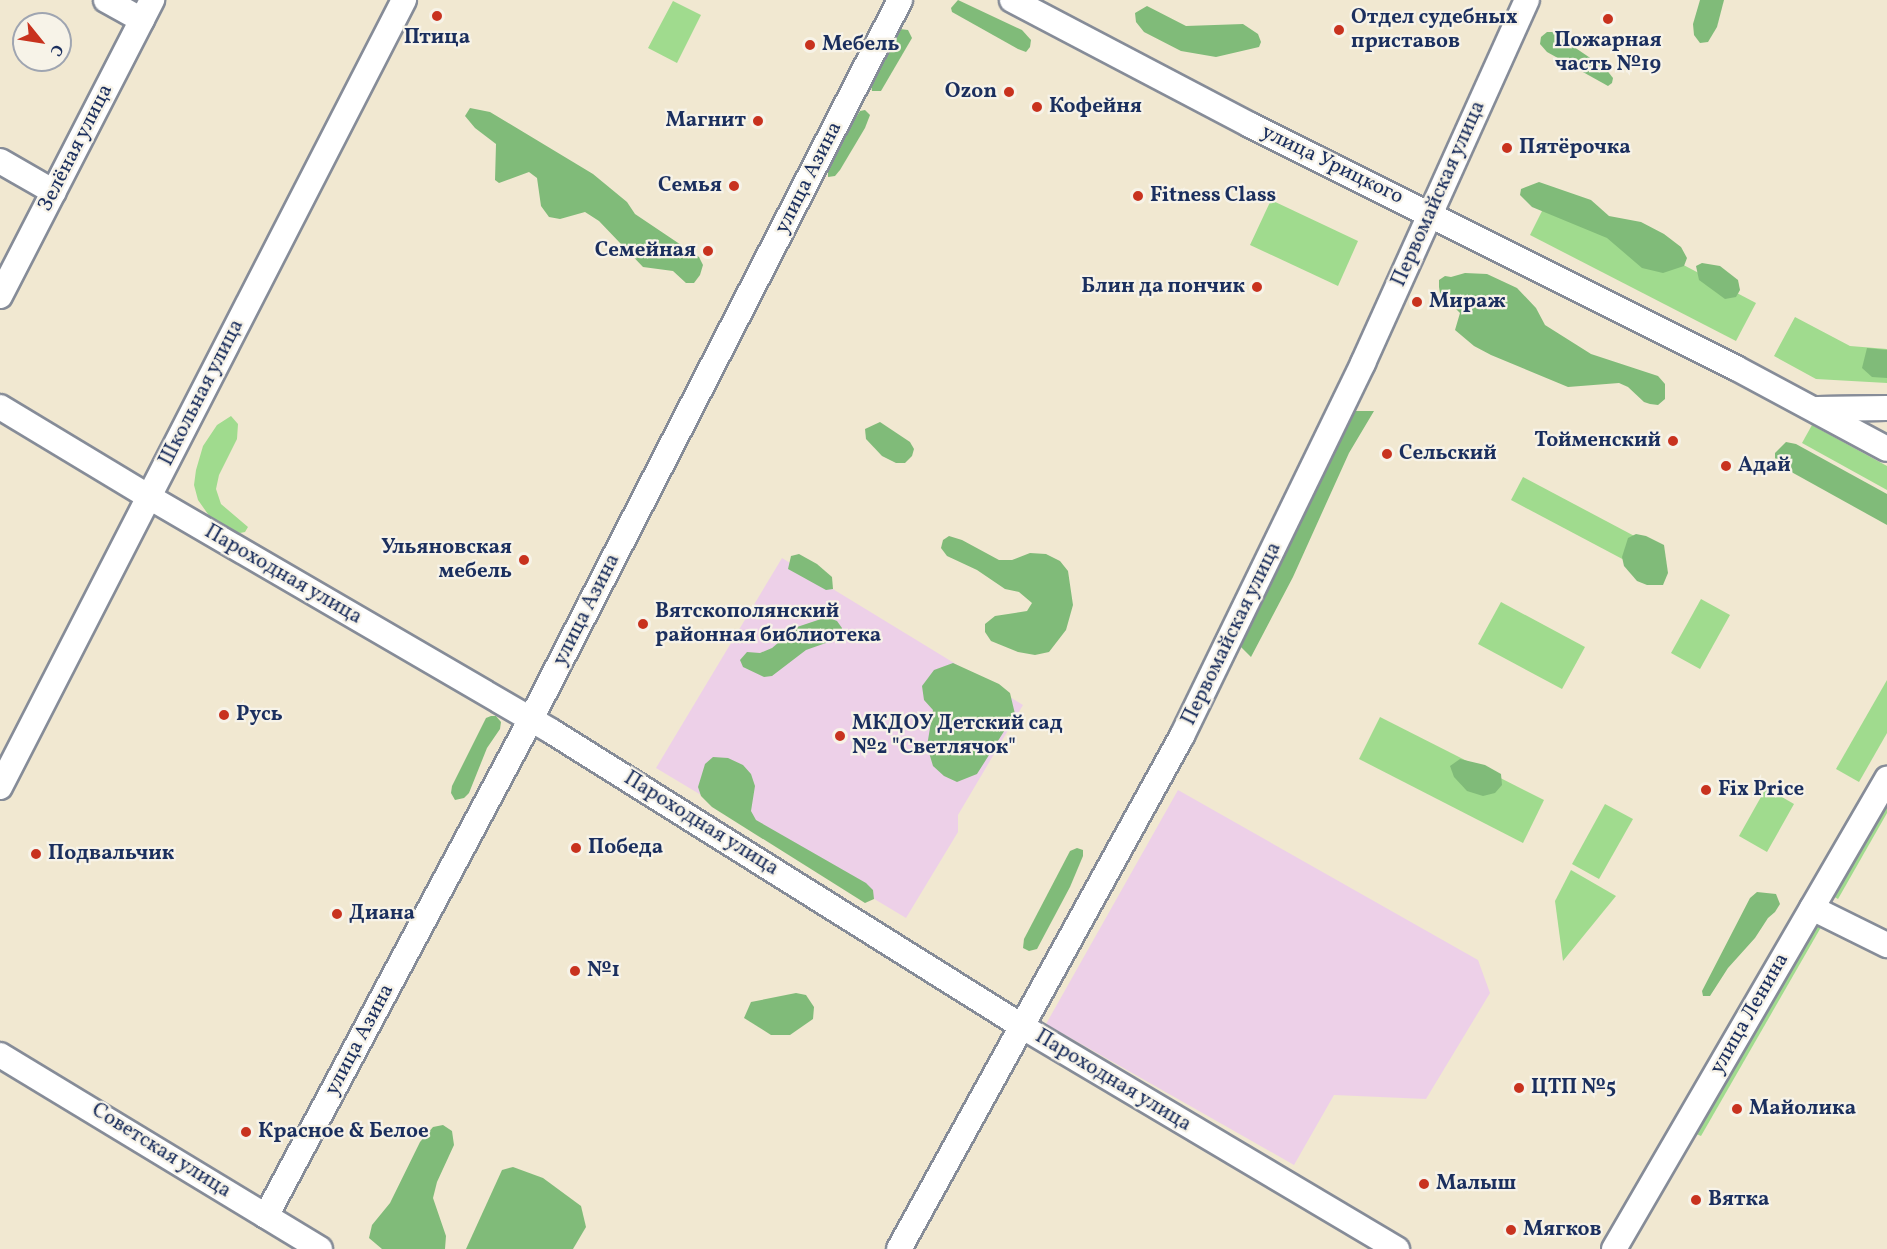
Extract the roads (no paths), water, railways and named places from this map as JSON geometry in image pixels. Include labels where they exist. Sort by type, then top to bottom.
[{"type":"street","points":[[106,0],[147,10]]},
{"type":"street","name":"Школьная улица","points":[[0,787],[404,0]]},
{"type":"street","name":"улица Азина","points":[[266,1216],[531,719],[900,0]]},
{"type":"street","name":"улица Урицкого","points":[[1012,0],[1250,125],[1430,214],[1887,449]]},
{"type":"street","name":"Первомайская улица","points":[[899,1249],[1182,736],[1353,384],[1527,0]]},
{"type":"street","name":"Зелёная улица","points":[[0,296],[147,10]]},
{"type":"street","points":[[0,161],[54,192]]},
{"type":"street","name":"Пароходная улица","points":[[0,407],[149,497],[531,719],[1023,1027],[1397,1249]]},
{"type":"street","name":"улица Урицкого","points":[[1814,410],[1887,408]]},
{"type":"street","name":"улица Ленина","points":[[1614,1249],[1887,779]]},
{"type":"street","points":[[1812,908],[1887,945]]},
{"type":"street","name":"Советская улица","points":[[0,1055],[266,1216],[313,1247]]},
{"type":"place","name":"Птица","points":[[437,16]]},
{"type":"place","name":"Пожарная часть №19","points":[[1608,19]]},
{"type":"place","name":"Отдел судебных приставов","points":[[1339,30]]},
{"type":"place","name":"Мебель","points":[[810,45]]},
{"type":"place","name":"Ozon","points":[[1009,92]]},
{"type":"place","name":"Кофейня","points":[[1037,107]]},
{"type":"place","name":"Магнит","points":[[758,121]]},
{"type":"place","name":"Пятёрочка","points":[[1507,148]]},
{"type":"place","name":"Семья","points":[[734,186]]},
{"type":"place","name":"Fitness Class","points":[[1138,196]]},
{"type":"place","name":"Семейная","points":[[708,251]]},
{"type":"place","name":"Блин да пончик","points":[[1257,287]]},
{"type":"place","name":"Мираж","points":[[1417,302]]},
{"type":"place","name":"Тойменский","points":[[1673,441]]},
{"type":"place","name":"Сельский","points":[[1387,454]]},
{"type":"place","name":"Адай","points":[[1726,466]]},
{"type":"place","name":"Ульяновская мебель","points":[[524,560]]},
{"type":"place","name":"Вятскополянский районная библиотека","points":[[643,624]]},
{"type":"place","name":"Русь","points":[[224,715]]},
{"type":"place","name":"МКДОУ Детский сад №2 \"Светлячок\"","points":[[840,736]]},
{"type":"place","name":"Fix Price","points":[[1706,790]]},
{"type":"place","name":"Победа","points":[[576,848]]},
{"type":"place","name":"Подвальчик","points":[[36,854]]},
{"type":"place","name":"Диана","points":[[337,914]]},
{"type":"place","name":"№1","points":[[575,971]]},
{"type":"place","name":"ЦТП №5","points":[[1519,1088]]},
{"type":"place","name":"Майолика","points":[[1737,1109]]},
{"type":"place","name":"Красное & Белое","points":[[246,1132]]},
{"type":"place","name":"Малыш","points":[[1424,1184]]},
{"type":"place","name":"Вятка","points":[[1696,1200]]},
{"type":"place","name":"Мягков","points":[[1511,1230]]}]
